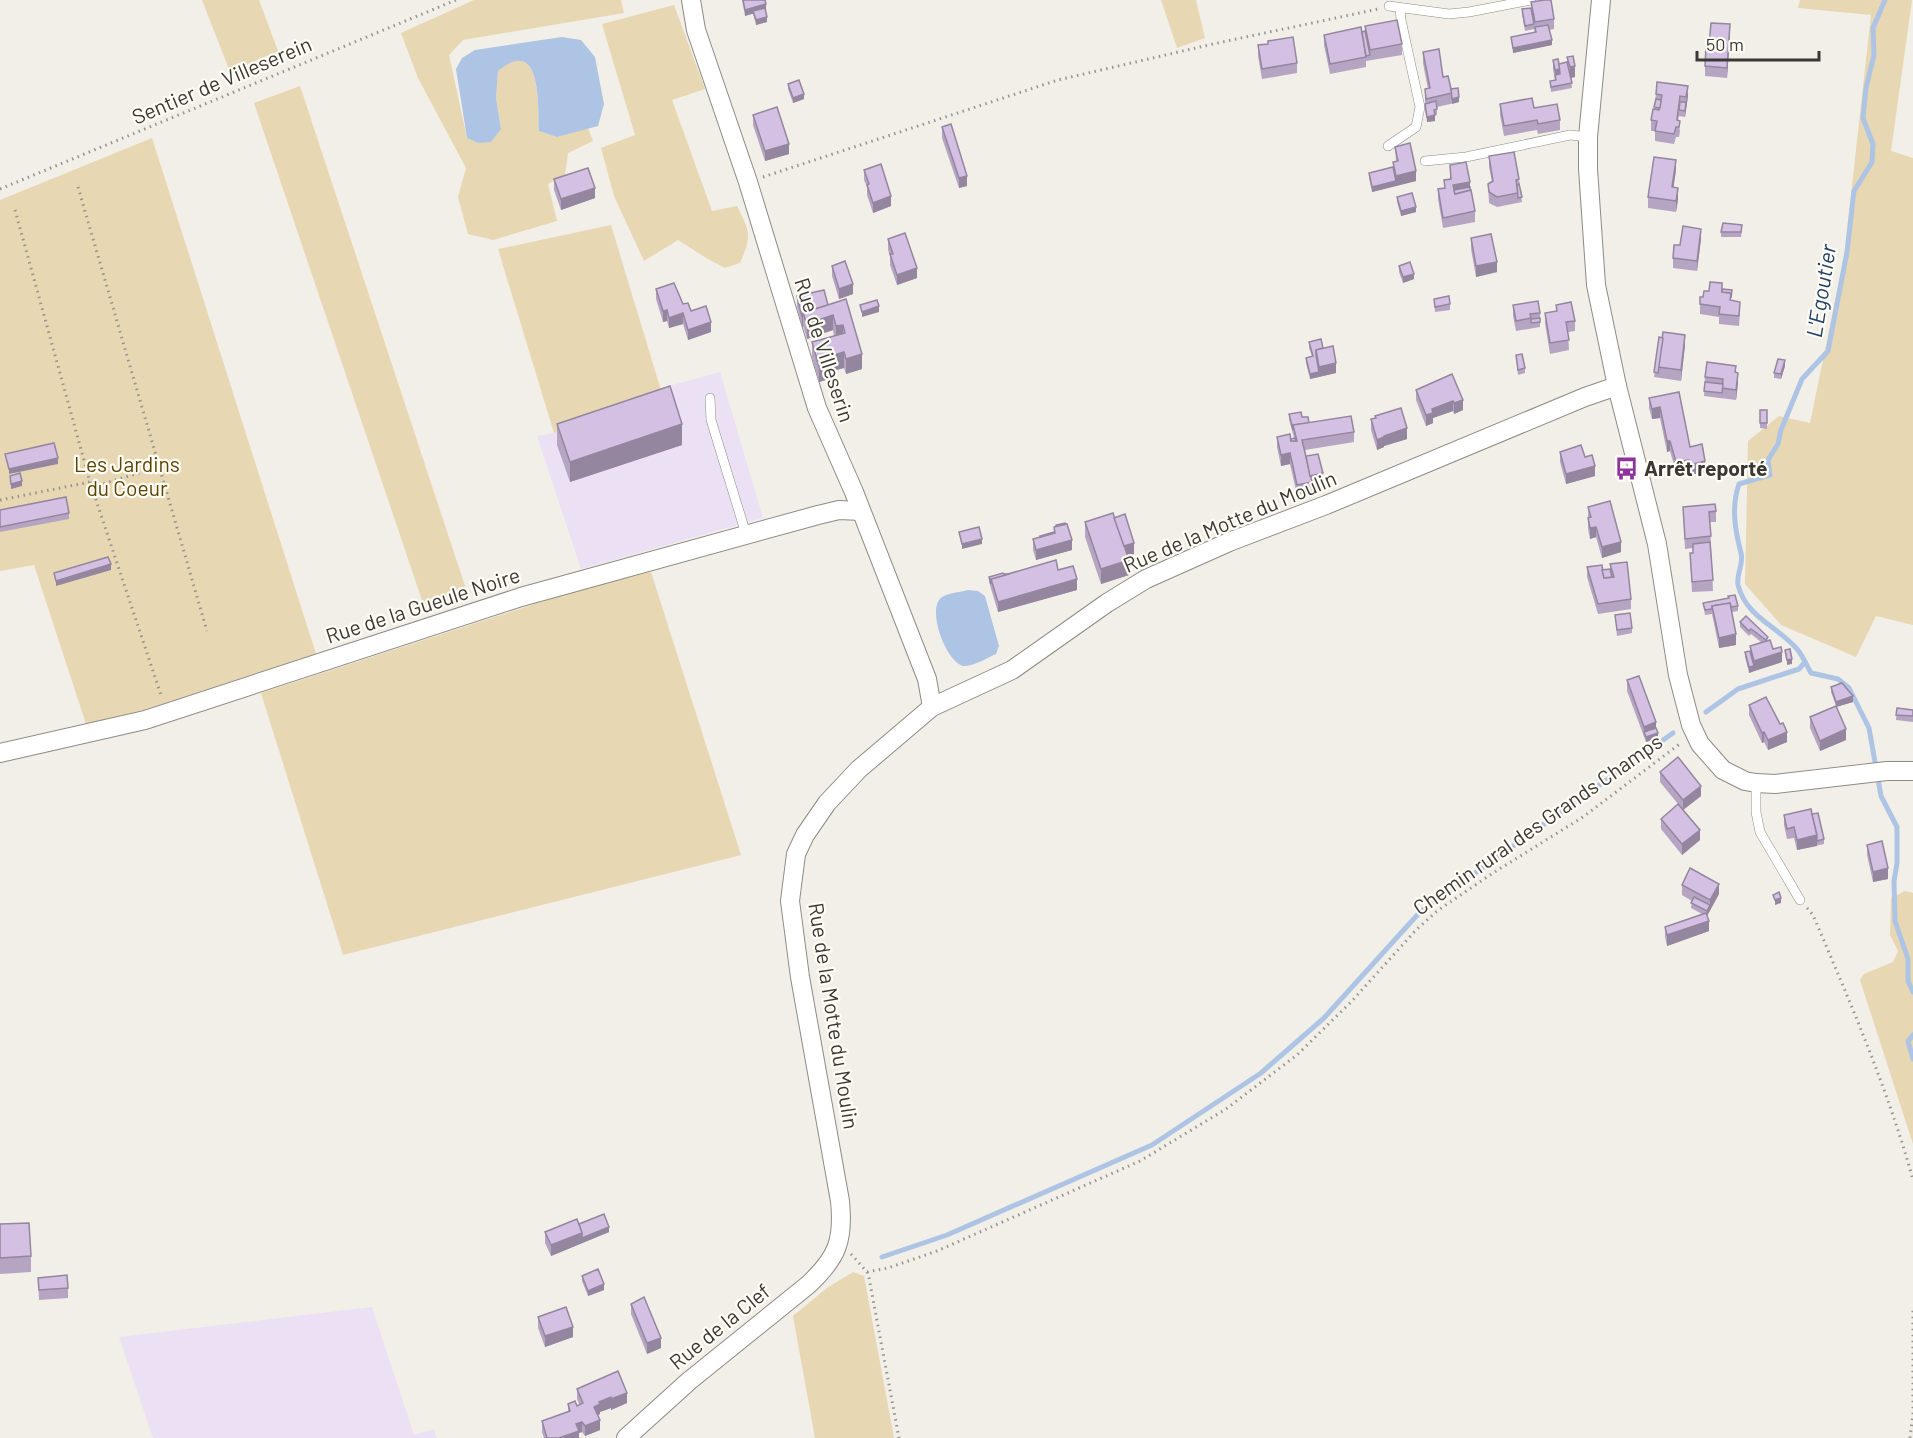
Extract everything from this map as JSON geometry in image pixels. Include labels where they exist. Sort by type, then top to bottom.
[{"type":"street","name":"Rue de Villeserin","points":[[691,0],[696,30],[748,182],[817,408],[861,511],[927,679],[932,707]]},
{"type":"street","points":[[1601,0],[1588,137],[1596,285],[1617,386],[1657,544],[1678,675],[1691,725],[1700,744],[1723,770],[1745,781],[1775,783],[1887,771],[1913,771]]},
{"type":"street","name":"Rue de la Motte du Moulin","points":[[837,1247],[841,1232],[840,1201],[800,977],[790,902],[796,854],[805,835],[827,803],[860,769],[932,707],[1012,670],[1107,603],[1146,579],[1229,543],[1617,386]]},
{"type":"street","name":"Rue de la Gueule Noire","points":[[0,753],[145,720],[521,597],[829,512],[861,511]]},
{"type":"street","name":"Rue de la Clef","points":[[626,1438],[689,1381],[808,1285],[825,1269],[837,1247]]},
{"type":"lane","points":[[1389,6],[1449,14],[1531,0]]},
{"type":"lane","points":[[1388,146],[1416,127],[1420,107],[1400,8]]},
{"type":"lane","points":[[1425,161],[1466,157],[1570,135],[1588,137]]},
{"type":"lane","points":[[710,398],[711,420],[746,534]]},
{"type":"lane","points":[[1756,783],[1756,812],[1760,832],[1800,900]]},
{"type":"path","name":"Sentier de Villeserein","points":[[0,189],[456,0]]},
{"type":"path","points":[[748,182],[1058,80],[1389,6]]},
{"type":"path","points":[[78,187],[207,631]]},
{"type":"path","points":[[15,210],[90,482],[163,699]]},
{"type":"path","points":[[92,488],[159,467]]},
{"type":"path","points":[[0,500],[90,482]]},
{"type":"path","name":"Chemin rural des Grands Champs","points":[[867,1272],[888,1268],[937,1251],[1140,1161],[1226,1109],[1297,1055],[1351,1002],[1416,930],[1437,911],[1583,817],[1685,740]]},
{"type":"path","points":[[1800,900],[1813,915],[1842,985],[1901,1136],[1913,1180]]},
{"type":"path","points":[[837,1247],[851,1255],[867,1272],[899,1438]]},
{"type":"path","points":[[1910,1438],[1913,1414],[1913,1307]]},
{"type":"shaded area","points":[[720,372],[763,518],[581,569],[537,436],[554,433],[663,398],[665,387]]},
{"type":"shaded area","points":[[372,1307],[414,1435],[434,1429],[437,1438],[153,1438],[119,1337]]},
{"type":"green space","points":[[202,0],[259,0],[278,51],[230,72]]},
{"type":"green space","points":[[474,0],[621,0],[624,13],[463,40],[449,55],[467,138],[478,143],[501,129],[496,98],[498,71],[508,63],[520,61],[528,65],[536,85],[539,131],[557,137],[588,128],[593,141],[568,153],[565,175],[548,184],[557,221],[493,240],[468,234],[458,197],[466,168],[418,78],[401,33]]},
{"type":"green space","points":[[1161,0],[1196,0],[1205,38],[1177,48]]},
{"type":"green space","points":[[1800,0],[1912,0],[1891,151],[1913,158],[1913,625],[1876,616],[1856,657],[1781,625],[1745,584],[1748,441],[1779,416],[1810,423],[1844,257],[1871,15],[1798,8]]},
{"type":"green space","points":[[674,5],[705,89],[672,100],[712,211],[737,206],[747,228],[748,240],[740,263],[725,268],[678,240],[644,261],[614,196],[601,148],[635,135],[602,24]]},
{"type":"green space","points":[[300,86],[468,595],[427,615],[254,103]]},
{"type":"green space","name":"Les Jardins du Coeur","points":[[152,138],[316,654],[143,710],[86,724],[34,565],[0,571],[0,200]]},
{"type":"green space","points":[[611,225],[663,397],[554,433],[498,249]]},
{"type":"green space","points":[[651,572],[741,855],[343,955],[261,693],[590,586]]},
{"type":"green space","points":[[1905,891],[1913,893],[1913,1144],[1860,980],[1864,974],[1893,962],[1898,951],[1890,935],[1891,898]]},
{"type":"green space","points":[[853,1272],[864,1276],[894,1438],[815,1438],[793,1316],[827,1288]]},
{"type":"water","points":[[562,37],[581,40],[595,57],[604,104],[598,126],[557,137],[539,131],[535,78],[530,67],[523,61],[512,62],[498,71],[496,98],[501,129],[491,142],[478,143],[467,138],[456,69],[462,58],[475,50]]},
{"type":"water","points":[[968,590],[978,591],[985,596],[999,646],[996,654],[966,666],[952,658],[946,648],[937,624],[936,613],[937,603],[942,597]]},
{"type":"building","points":[[743,0],[765,0],[766,4],[745,10]]},
{"type":"building","points":[[1551,0],[1554,19],[1535,22],[1531,2]]},
{"type":"building","points":[[765,8],[767,17],[756,20],[753,11]]},
{"type":"building","points":[[1531,8],[1534,24],[1525,26],[1522,9]]},
{"type":"building","points":[[1397,20],[1402,44],[1370,50],[1365,26]]},
{"type":"building","points":[[1711,23],[1730,24],[1727,68],[1705,66]]},
{"type":"building","points":[[1548,25],[1552,40],[1513,48],[1511,37],[1536,32],[1535,27]]},
{"type":"building","points":[[1361,27],[1366,57],[1330,64],[1324,35]]},
{"type":"building","points":[[1365,31],[1370,55],[1366,56],[1362,32]]},
{"type":"building","points":[[1293,37],[1297,63],[1262,69],[1258,45]]},
{"type":"building","points":[[1439,49],[1443,77],[1448,76],[1452,93],[1426,99],[1425,89],[1430,88],[1423,52]]},
{"type":"building","points":[[1573,56],[1575,66],[1570,67],[1567,57]]},
{"type":"building","points":[[1558,59],[1560,69],[1555,70],[1553,60]]},
{"type":"building","points":[[1567,62],[1572,83],[1551,87],[1550,81],[1556,80],[1555,75],[1560,74],[1559,64]]},
{"type":"building","points":[[799,80],[804,94],[793,98],[788,84]]},
{"type":"building","points":[[1657,82],[1688,86],[1686,97],[1680,96],[1677,120],[1680,121],[1674,134],[1655,131],[1657,121],[1651,120],[1653,109],[1659,110],[1662,95],[1656,94]]},
{"type":"building","points":[[1458,88],[1459,97],[1452,99],[1451,89]]},
{"type":"building","points":[[1532,98],[1534,108],[1557,104],[1560,120],[1538,124],[1537,120],[1504,126],[1500,104]]},
{"type":"building","points":[[1656,99],[1661,100],[1660,108],[1654,107]]},
{"type":"building","points":[[1436,101],[1435,115],[1427,117],[1425,104]]},
{"type":"building","points":[[1680,102],[1686,102],[1685,111],[1679,110]]},
{"type":"building","points":[[777,107],[789,144],[765,151],[753,115]]},
{"type":"building","points":[[951,124],[967,176],[959,178],[942,127]]},
{"type":"building","points":[[1410,143],[1416,171],[1396,176],[1393,162],[1398,161],[1395,147]]},
{"type":"building","points":[[1514,152],[1519,179],[1516,180],[1518,193],[1497,197],[1489,192],[1488,184],[1493,181],[1489,156]]},
{"type":"building","points":[[1654,157],[1676,160],[1672,187],[1678,188],[1676,201],[1648,197]]},
{"type":"building","points":[[1466,162],[1470,182],[1453,185],[1455,194],[1471,190],[1475,211],[1443,218],[1438,189],[1445,188],[1444,180],[1451,179],[1450,165]]},
{"type":"building","points":[[881,164],[891,196],[873,203],[864,170]]},
{"type":"building","points":[[1393,167],[1396,181],[1372,187],[1369,173]]},
{"type":"building","points":[[588,168],[595,188],[561,199],[554,179]]},
{"type":"building","points":[[1519,184],[1522,197],[1518,198],[1517,185]]},
{"type":"building","points":[[1470,187],[1470,190],[1455,194],[1454,190]]},
{"type":"building","points":[[1412,193],[1416,207],[1401,211],[1397,197]]},
{"type":"building","points":[[1723,223],[1742,225],[1741,232],[1721,232]]},
{"type":"building","points":[[1683,226],[1701,229],[1697,261],[1673,258],[1674,245],[1680,245]]},
{"type":"building","points":[[905,233],[917,268],[897,275],[888,239]]},
{"type":"building","points":[[1491,234],[1497,262],[1476,266],[1471,238]]},
{"type":"building","points":[[845,261],[853,284],[839,289],[832,266]]},
{"type":"building","points":[[1410,262],[1414,274],[1403,277],[1399,266]]},
{"type":"building","points":[[1710,282],[1722,283],[1722,292],[1731,293],[1730,300],[1740,302],[1739,316],[1719,314],[1720,307],[1700,304],[1700,297],[1703,297],[1704,291],[1709,291]]},
{"type":"building","points":[[674,283],[683,304],[688,303],[691,311],[706,306],[711,322],[688,330],[683,313],[669,318],[667,310],[663,311],[656,289]]},
{"type":"building","points":[[1722,289],[1732,290],[1731,298],[1731,293],[1722,292]]},
{"type":"building","points":[[824,290],[828,305],[803,313],[802,316],[797,296]]},
{"type":"building","points":[[1449,296],[1450,304],[1435,307],[1434,299]]},
{"type":"building","points":[[846,299],[862,354],[846,359],[844,352],[834,355],[836,361],[819,366],[812,342],[845,333],[843,325],[836,326],[833,315],[807,324],[803,313]]},
{"type":"building","points":[[877,300],[879,306],[862,312],[860,305]]},
{"type":"building","points":[[1538,301],[1540,313],[1530,314],[1531,318],[1516,321],[1513,305]]},
{"type":"building","points":[[1571,302],[1575,321],[1566,322],[1569,340],[1550,343],[1545,313],[1557,311],[1556,305]]},
{"type":"building","points":[[1540,318],[1540,322],[1531,323],[1531,319]]},
{"type":"building","points":[[1663,332],[1685,335],[1681,370],[1658,367]]},
{"type":"building","points":[[1659,337],[1663,338],[1658,373],[1654,372]]},
{"type":"building","points":[[1321,339],[1323,348],[1316,350],[1319,372],[1310,374],[1306,358],[1313,356],[1309,342]]},
{"type":"building","points":[[1333,346],[1336,363],[1319,367],[1316,350]]},
{"type":"building","points":[[1522,354],[1525,368],[1518,370],[1516,355]]},
{"type":"building","points":[[1778,359],[1785,360],[1781,374],[1774,373]]},
{"type":"building","points":[[1707,362],[1736,366],[1735,372],[1738,373],[1736,390],[1722,388],[1723,379],[1705,377]]},
{"type":"building","points":[[1452,374],[1463,400],[1454,403],[1453,401],[1432,409],[1433,413],[1426,415],[1416,390]]},
{"type":"building","points":[[1705,382],[1723,384],[1722,393],[1704,391]]},
{"type":"building","points":[[670,386],[682,424],[570,462],[557,424]]},
{"type":"building","points":[[1679,392],[1690,447],[1702,444],[1705,461],[1690,465],[1689,460],[1676,462],[1670,441],[1667,441],[1660,407],[1652,409],[1649,398]]},
{"type":"building","points":[[1401,408],[1407,428],[1377,440],[1371,419]]},
{"type":"building","points":[[1760,410],[1767,410],[1767,423],[1760,423]]},
{"type":"building","points":[[1301,412],[1302,417],[1308,417],[1309,423],[1293,425],[1293,430],[1289,414]]},
{"type":"building","points":[[1351,416],[1354,432],[1302,440],[1312,482],[1297,485],[1290,453],[1281,455],[1277,437],[1290,434],[1291,441],[1297,441],[1293,425]]},
{"type":"building","points":[[54,443],[58,458],[9,469],[5,454]]},
{"type":"building","points":[[1581,445],[1585,457],[1592,455],[1595,466],[1566,474],[1560,452]]},
{"type":"building","points":[[1318,454],[1323,473],[1310,476],[1306,456]]},
{"type":"building","points":[[20,473],[22,481],[11,484],[10,476]]},
{"type":"building","points":[[66,497],[69,513],[0,527],[0,510]]},
{"type":"building","points":[[1610,501],[1621,542],[1602,547],[1596,527],[1590,528],[1588,518],[1591,517],[1588,507]]},
{"type":"building","points":[[1715,504],[1716,511],[1709,512],[1711,536],[1685,539],[1683,507]]},
{"type":"building","points":[[1113,513],[1129,560],[1101,569],[1085,522]]},
{"type":"building","points":[[1125,514],[1134,543],[1124,546],[1114,518]]},
{"type":"building","points":[[1067,524],[1072,540],[1036,550],[1033,539],[1055,533],[1054,527]]},
{"type":"building","points":[[979,527],[982,539],[962,544],[959,532]]},
{"type":"building","points":[[1710,542],[1713,580],[1692,582],[1690,553],[1693,553],[1693,544]]},
{"type":"building","points":[[108,557],[111,564],[56,581],[54,573]]},
{"type":"building","points":[[1056,560],[1058,570],[1073,566],[1077,579],[998,602],[991,579]]},
{"type":"building","points":[[1627,562],[1631,599],[1598,604],[1587,567],[1602,565],[1604,578],[1614,577],[1610,564]]},
{"type":"building","points":[[1610,569],[1612,577],[1604,578],[1602,570]]},
{"type":"building","points":[[1003,573],[1009,574],[991,579],[991,584],[989,577]]},
{"type":"building","points":[[1735,595],[1738,606],[1731,607],[1730,603],[1712,606],[1712,609],[1705,610],[1703,603]]},
{"type":"building","points":[[1730,603],[1736,634],[1719,638],[1712,606]]},
{"type":"building","points":[[1630,613],[1632,628],[1617,630],[1615,615]]},
{"type":"building","points":[[1746,616],[1768,637],[1766,640],[1751,629],[1749,631],[1740,622]]},
{"type":"building","points":[[1770,640],[1773,649],[1781,647],[1782,652],[1754,661],[1750,646]]},
{"type":"building","points":[[1790,649],[1792,659],[1787,660],[1785,650]]},
{"type":"building","points":[[1750,651],[1754,666],[1749,667],[1745,652]]},
{"type":"building","points":[[1639,676],[1656,722],[1644,727],[1627,680]]},
{"type":"building","points":[[1842,683],[1853,696],[1836,702],[1831,687]]},
{"type":"building","points":[[1766,697],[1780,724],[1783,723],[1787,732],[1768,740],[1764,732],[1762,733],[1749,705]]},
{"type":"building","points":[[1836,706],[1846,729],[1820,741],[1810,717]]},
{"type":"building","points":[[1897,708],[1913,710],[1913,716],[1896,715]]},
{"type":"building","points":[[1656,728],[1658,733],[1646,737],[1644,732]]},
{"type":"building","points":[[1678,757],[1701,786],[1683,800],[1660,772]]},
{"type":"building","points":[[1678,804],[1700,830],[1682,844],[1661,819]]},
{"type":"building","points":[[1811,809],[1817,835],[1797,840],[1794,827],[1787,829],[1784,815]]},
{"type":"building","points":[[1818,813],[1824,839],[1817,841],[1812,814]]},
{"type":"building","points":[[1882,841],[1888,868],[1873,872],[1867,845]]},
{"type":"building","points":[[1690,868],[1719,884],[1710,900],[1682,885]]},
{"type":"building","points":[[1779,892],[1781,898],[1775,900],[1773,895]]},
{"type":"building","points":[[1694,897],[1710,905],[1707,911],[1691,903]]},
{"type":"building","points":[[1706,913],[1709,921],[1667,935],[1665,927]]},
{"type":"building","points":[[604,1214],[609,1227],[582,1238],[579,1224]]},
{"type":"building","points":[[577,1219],[582,1233],[551,1245],[545,1232]]},
{"type":"building","points":[[29,1223],[31,1256],[0,1258],[0,1224]]},
{"type":"building","points":[[598,1269],[604,1284],[588,1291],[582,1276]]},
{"type":"building","points":[[67,1275],[68,1288],[39,1290],[38,1278]]},
{"type":"building","points":[[644,1297],[661,1338],[647,1343],[631,1304]]},
{"type":"building","points":[[566,1307],[573,1327],[545,1336],[538,1317]]},
{"type":"building","points":[[618,1371],[627,1393],[599,1402],[600,1404],[594,1407],[600,1420],[585,1426],[582,1422],[576,1424],[579,1431],[559,1438],[547,1438],[542,1421],[570,1411],[568,1404],[575,1401],[577,1406],[583,1403],[577,1389]]},
{"type":"waterway","name":"L'Egoutier","points":[[1885,0],[1873,28],[1874,55],[1866,88],[1863,118],[1873,144],[1872,162],[1854,191],[1847,252],[1828,351],[1802,379],[1781,430],[1778,444],[1768,460],[1770,475],[1739,484],[1735,501],[1735,518],[1742,557],[1738,577],[1742,596],[1755,613],[1797,649],[1811,673],[1838,679],[1849,688],[1869,728],[1881,796],[1897,827],[1897,863],[1894,881],[1895,921],[1908,959],[1908,981],[1913,992]]},
{"type":"waterway","points":[[1706,712],[1738,689],[1799,669],[1805,662]]},
{"type":"waterway","points":[[882,1257],[947,1235],[1152,1145],[1261,1073],[1324,1018],[1420,912],[1673,733]]},
{"type":"waterway","name":"L'Egoutier","points":[[1913,1035],[1908,1041],[1913,1059]]},
{"type":"place","name":"Arrêt reporté","points":[[1626,469]]}]
